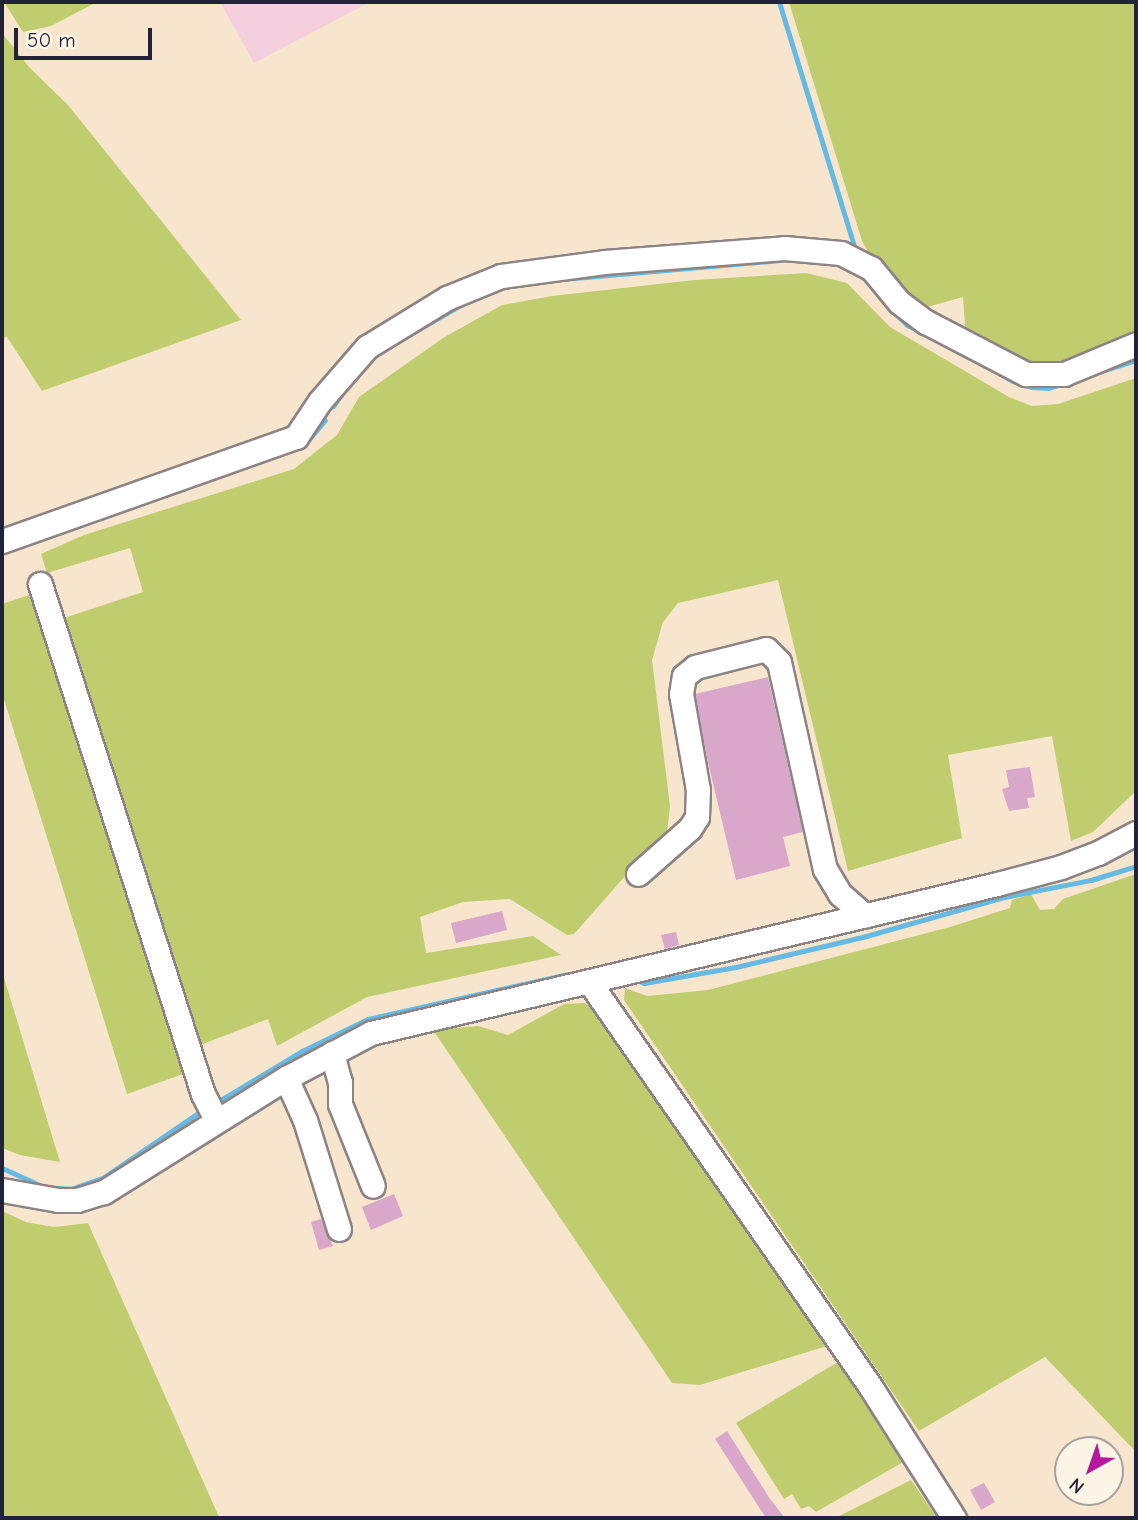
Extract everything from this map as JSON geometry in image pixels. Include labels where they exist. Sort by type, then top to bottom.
[{"type":"street","points":[[2,541],[296,437],[320,401],[367,347],[447,298],[501,275],[604,262],[785,248],[841,253],[871,268],[899,302],[926,322],[1026,374],[1064,374],[1136,344]]},
{"type":"street","points":[[40,584],[199,1081],[216,1120]]},
{"type":"street","points":[[638,874],[690,828],[697,817],[698,790],[681,694],[684,676],[695,667],[766,649],[779,662],[825,869],[840,894],[866,916]]},
{"type":"street","points":[[2,1190],[58,1200],[77,1200],[104,1192],[286,1078],[370,1033],[590,983],[1061,867],[1098,853],[1136,833]]},
{"type":"street","points":[[590,983],[872,1389],[954,1518]]},
{"type":"street","points":[[331,1053],[340,1082],[340,1104],[373,1186]]},
{"type":"street","points":[[286,1078],[305,1121],[340,1229]]},
{"type":"shaded area","points":[[220,2],[370,2],[254,63]]},
{"type":"green space","points":[[4,2],[97,2],[51,26],[23,32]]},
{"type":"green space","points":[[789,2],[1136,2],[1136,342],[1078,365],[1036,369],[966,340],[963,297],[920,309],[878,269],[862,241]]},
{"type":"green space","points":[[2,33],[29,67],[68,105],[241,320],[42,391],[7,337],[2,338]]},
{"type":"green space","points":[[806,273],[847,283],[890,327],[1009,397],[1032,406],[1058,404],[1136,378],[1136,791],[1093,832],[1071,841],[1052,736],[948,755],[962,838],[848,871],[778,580],[678,603],[663,622],[652,660],[670,806],[667,833],[656,841],[574,934],[567,935],[510,899],[463,902],[420,917],[426,953],[533,936],[561,955],[367,997],[277,1046],[268,1019],[195,1047],[61,619],[143,592],[130,548],[47,573],[41,554],[84,535],[294,469],[337,435],[359,397],[443,338],[502,305],[552,296],[694,280]]},
{"type":"green space","points":[[35,593],[186,1073],[127,1094],[2,693],[2,604]]},
{"type":"green space","points":[[1136,874],[1136,1452],[1124,1436],[1121,1436],[1045,1357],[919,1431],[624,1000],[625,988],[647,996],[708,990],[950,927],[1010,908],[1012,900],[1031,894],[1040,910],[1054,909],[1063,899]]},
{"type":"green space","points":[[2,971],[60,1162],[20,1155],[2,1148]]},
{"type":"green space","points":[[585,1003],[827,1346],[700,1385],[672,1383],[433,1030],[478,1026],[508,1035],[564,1004]]},
{"type":"green space","points":[[2,1211],[26,1222],[54,1227],[88,1223],[219,1517],[2,1518]]},
{"type":"green space","points":[[838,1362],[849,1373],[905,1461],[816,1512],[809,1506],[801,1509],[792,1494],[784,1499],[736,1423]]},
{"type":"green space","points":[[911,1480],[937,1518],[835,1518]]},
{"type":"building","points":[[768,677],[803,832],[783,837],[790,866],[736,880],[695,694]]},
{"type":"building","points":[[1030,767],[1035,797],[1027,798],[1029,808],[1009,811],[1002,789],[1009,787],[1006,770]]},
{"type":"building","points":[[502,911],[507,930],[456,943],[451,923]]},
{"type":"building","points":[[676,932],[679,945],[665,949],[661,935]]},
{"type":"building","points":[[394,1194],[403,1216],[371,1230],[362,1207]]},
{"type":"building","points":[[321,1219],[333,1246],[319,1250],[311,1222]]},
{"type":"building","points":[[727,1431],[785,1518],[766,1518],[715,1439]]},
{"type":"building","points":[[984,1483],[995,1502],[981,1510],[970,1490]]},
{"type":"waterway","points":[[779,2],[856,253]]},
{"type":"waterway","points":[[563,279],[780,260]]},
{"type":"waterway","points":[[856,273],[866,279],[881,298]]},
{"type":"waterway","points":[[405,337],[469,300]]},
{"type":"waterway","points":[[892,310],[907,325],[924,333]]},
{"type":"waterway","points":[[365,365],[381,350]]},
{"type":"waterway","points":[[976,360],[1013,381],[1032,387],[1048,388],[1136,360]]},
{"type":"waterway","points":[[333,406],[345,389]]},
{"type":"waterway","points":[[273,457],[305,444],[325,420]]},
{"type":"waterway","points":[[637,980],[644,983],[736,967],[866,936],[1004,897],[1091,880],[1136,866]]},
{"type":"waterway","points":[[219,1101],[302,1051],[368,1019],[567,974]]},
{"type":"waterway","points":[[2,1168],[44,1187],[70,1189],[104,1177],[198,1113]]}]
